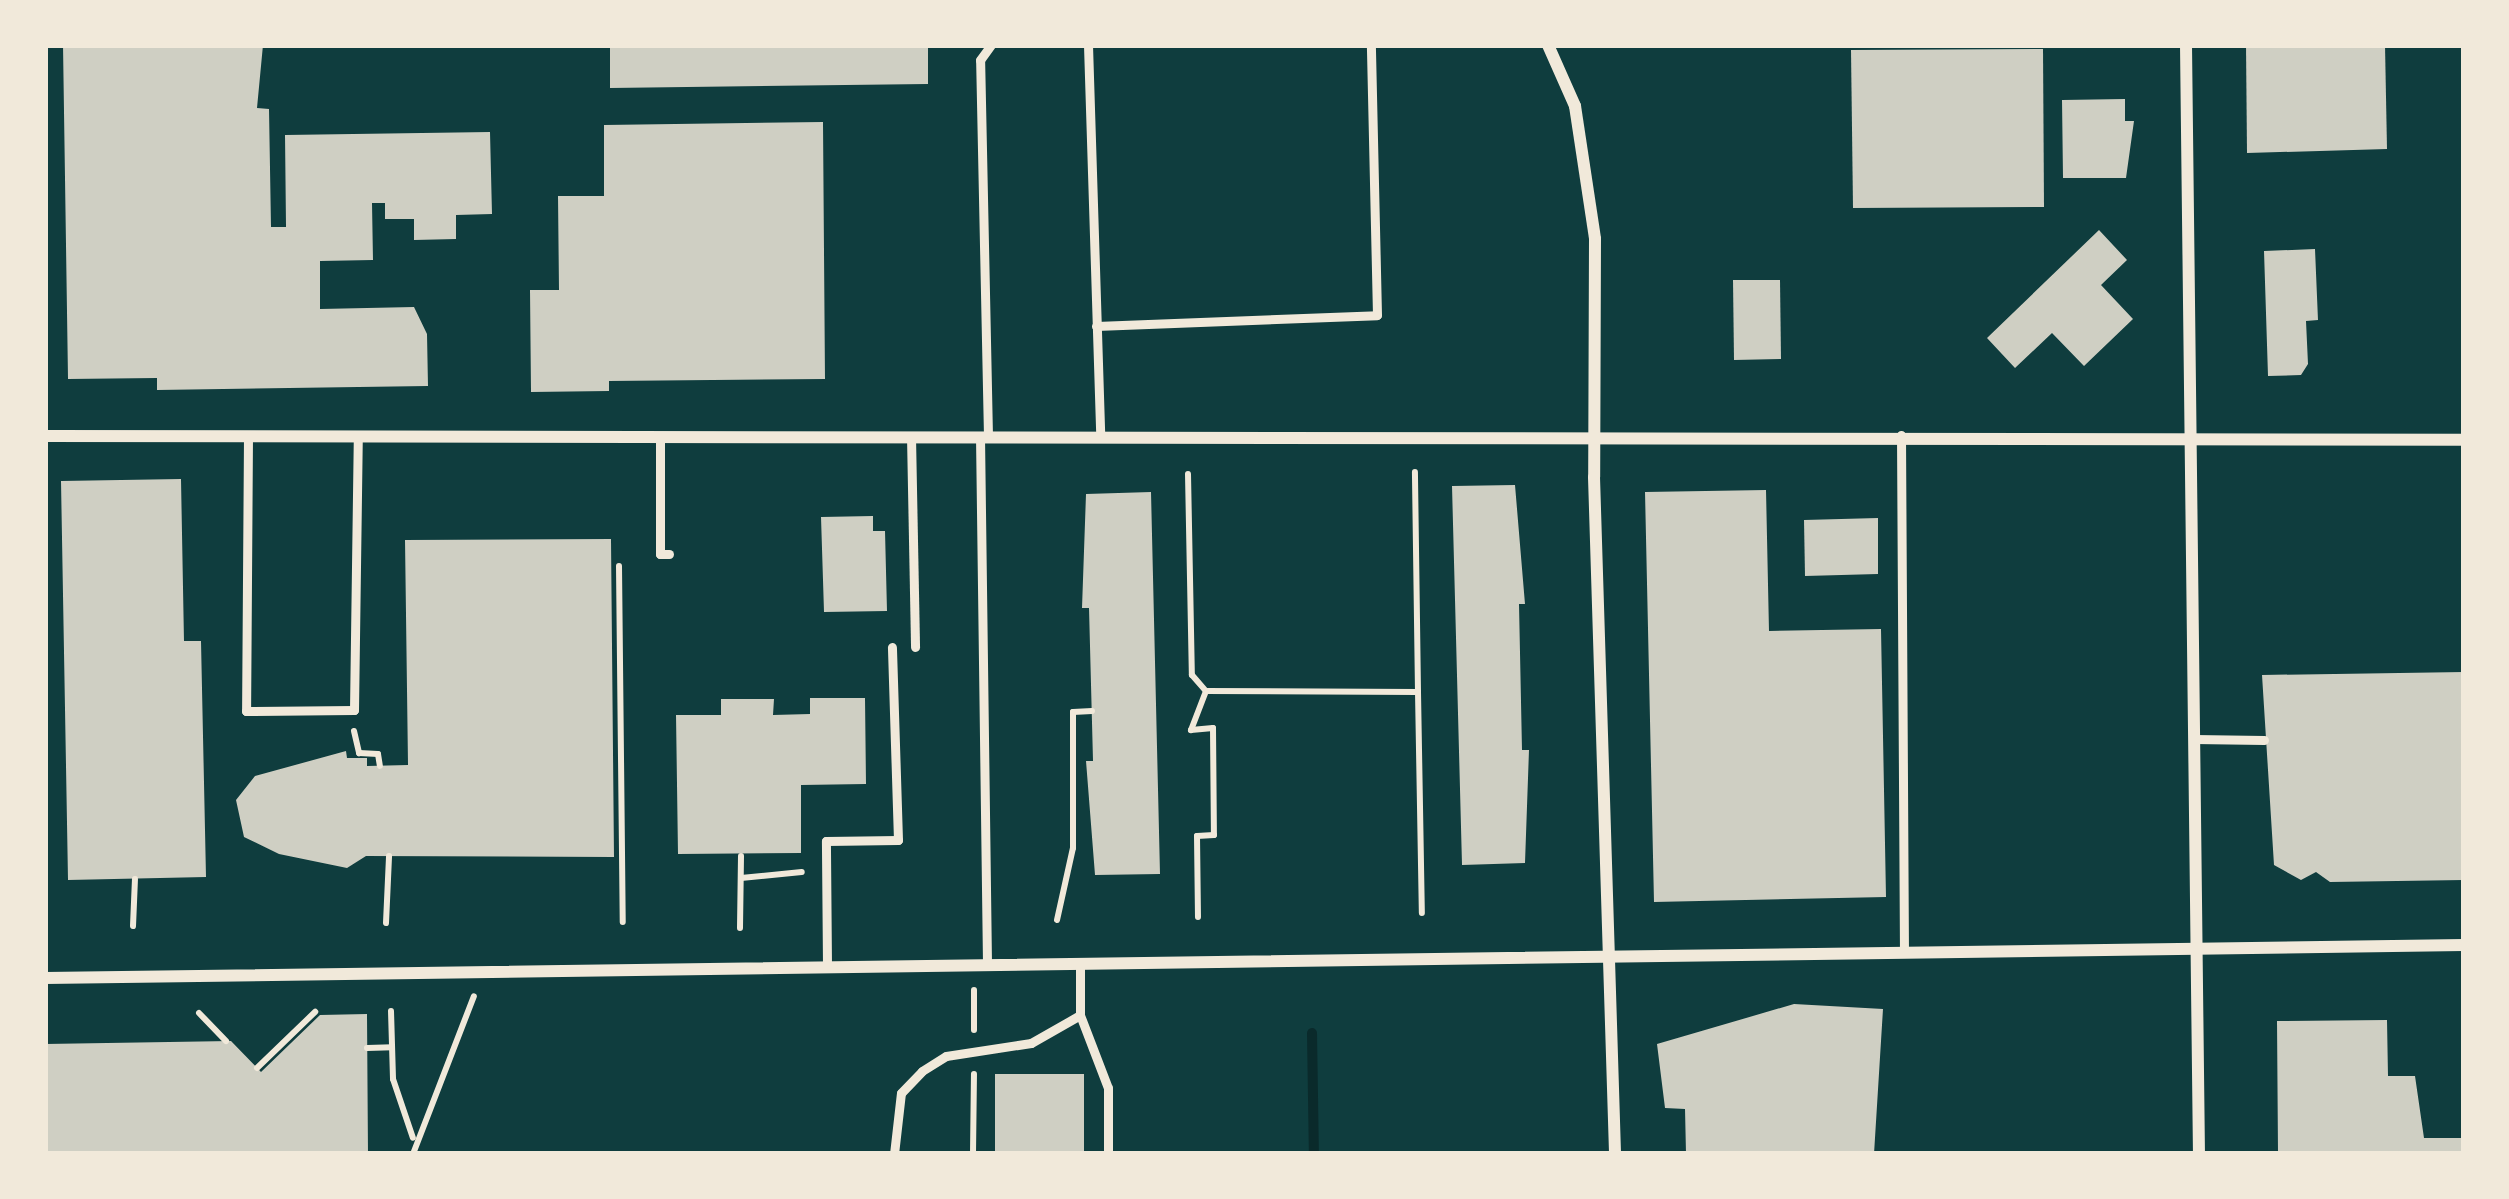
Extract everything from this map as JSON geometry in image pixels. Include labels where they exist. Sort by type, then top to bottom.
[{"type":"street","points":[[1548,45],[1575,106],[1594,239],[1593,436],[1615,1154]]},
{"type":"street","points":[[2186,45],[2199,1154]]},
{"type":"street","points":[[45,436],[2191,435],[2464,440]]},
{"type":"street","points":[[45,978],[487,968],[2464,946]]},
{"type":"lane","points":[[986,963],[980,60],[992,45]]},
{"type":"lane","points":[[1088,45],[1100,436]]},
{"type":"lane","points":[[1096,326],[1377,316],[1371,45]]},
{"type":"lane","points":[[1901,435],[1904,952]]},
{"type":"lane","points":[[248,436],[246,711],[350,710],[358,436]]},
{"type":"lane","points":[[660,436],[659,554],[669,554]]},
{"type":"lane","points":[[911,436],[915,646]]},
{"type":"lane","points":[[827,964],[826,841],[898,840],[892,647]]},
{"type":"lane","points":[[2194,739],[2264,740]]},
{"type":"lane","points":[[1080,962],[1080,1015],[1108,1088],[1108,1154]]},
{"type":"lane","points":[[894,1154],[901,1093],[946,1056],[1031,1042],[1080,1015]]},
{"type":"path","points":[[1415,472],[1422,913]]},
{"type":"path","points":[[1188,474],[1192,675],[1206,691],[1224,697],[1418,692]]},
{"type":"path","points":[[619,566],[623,922]]},
{"type":"path","points":[[1198,916],[1198,836],[1214,835],[1213,728],[1191,730],[1191,720],[1206,691]]},
{"type":"path","points":[[350,710],[359,753],[377,754],[380,766]]},
{"type":"path","points":[[1057,920],[1073,848],[1073,712],[1091,711]]},
{"type":"path","points":[[386,923],[389,856]]},
{"type":"path","points":[[740,928],[741,856]]},
{"type":"path","points":[[741,878],[795,876],[826,858]]},
{"type":"path","points":[[134,926],[136,879]]},
{"type":"path","points":[[413,1154],[487,968]]},
{"type":"path","points":[[973,1154],[974,1007]]},
{"type":"path","points":[[392,1011],[393,1078],[414,1142]]},
{"type":"path","points":[[257,1068],[315,1012]]},
{"type":"path","points":[[199,1013],[226,1041]]},
{"type":"path","points":[[367,1048],[392,1047]]},
{"type":"building","points":[[63,45],[263,45],[257,108],[269,109],[271,227],[286,227],[285,135],[490,132],[492,214],[456,215],[456,239],[414,240],[414,219],[385,219],[385,203],[372,203],[373,260],[320,261],[320,309],[414,307],[427,334],[428,386],[157,390],[157,378],[68,379]]},
{"type":"building","points":[[610,45],[928,45],[928,84],[610,88]]},
{"type":"building","points":[[2246,45],[2385,45],[2387,149],[2247,153]]},
{"type":"building","points":[[2043,49],[2044,207],[1853,208],[1851,50]]},
{"type":"building","points":[[2125,99],[2125,121],[2134,121],[2126,178],[2063,178],[2062,100]]},
{"type":"building","points":[[823,122],[825,379],[609,381],[609,391],[531,392],[530,290],[559,290],[558,196],[604,196],[604,125]]},
{"type":"building","points":[[2099,230],[2127,260],[2101,285],[2133,319],[2084,366],[2052,333],[2015,368],[1987,338]]},
{"type":"building","points":[[2315,249],[2318,320],[2306,321],[2308,364],[2301,375],[2268,376],[2264,251]]},
{"type":"building","points":[[1733,280],[1780,280],[1781,359],[1734,360]]},
{"type":"building","points":[[181,479],[184,641],[201,641],[206,877],[68,880],[61,481]]},
{"type":"building","points":[[1515,485],[1525,604],[1519,604],[1522,750],[1529,750],[1525,863],[1462,865],[1452,486]]},
{"type":"building","points":[[1766,490],[1769,631],[1881,629],[1886,897],[1654,902],[1645,492]]},
{"type":"building","points":[[1151,492],[1160,874],[1095,875],[1086,761],[1093,761],[1089,608],[1082,608],[1086,494]]},
{"type":"building","points":[[873,516],[873,531],[885,531],[887,611],[824,612],[821,517]]},
{"type":"building","points":[[1878,518],[1878,574],[1805,576],[1804,520]]},
{"type":"building","points":[[611,539],[614,857],[366,856],[347,868],[279,854],[244,837],[236,800],[255,776],[346,751],[347,758],[367,758],[367,766],[408,765],[405,540]]},
{"type":"building","points":[[2464,672],[2464,880],[2330,882],[2316,872],[2301,880],[2274,865],[2262,675]]},
{"type":"building","points":[[810,698],[865,698],[866,784],[801,785],[801,853],[678,854],[676,715],[721,715],[721,699],[774,699],[773,715],[810,714]]},
{"type":"building","points":[[1794,1004],[1883,1009],[1874,1154],[1686,1154],[1685,1109],[1665,1108],[1657,1044]]},
{"type":"building","points":[[367,1014],[368,1154],[45,1154],[45,1044],[231,1041],[261,1072],[320,1015]]},
{"type":"building","points":[[2387,1020],[2388,1076],[2415,1076],[2424,1138],[2464,1138],[2464,1154],[2278,1154],[2277,1021]]},
{"type":"building","points":[[995,1074],[1084,1074],[1084,1154],[995,1154]]},
{"type":"waterway","points":[[1312,1033],[1314,1154]]}]
